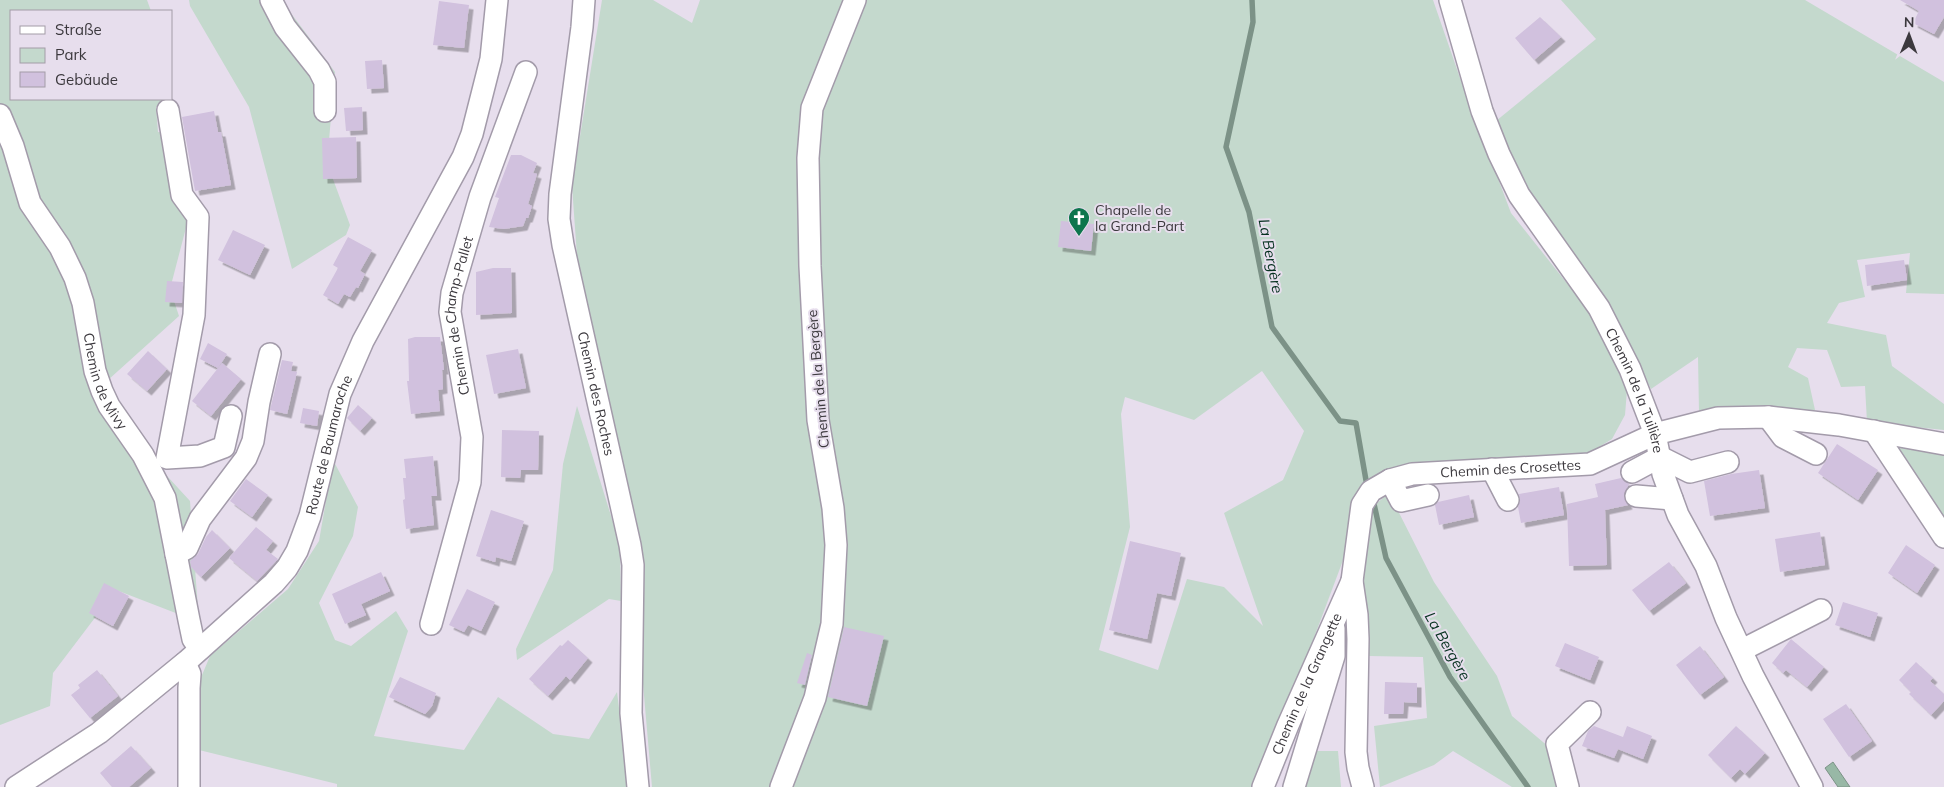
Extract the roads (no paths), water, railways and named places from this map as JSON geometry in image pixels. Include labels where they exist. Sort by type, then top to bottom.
[{"type":"street","points":[[271,0],[285,27],[320,70],[325,82],[325,110]]},
{"type":"street","name":"Route de Baumaroche","points":[[16,787],[100,733],[192,656],[274,583],[297,551],[310,516],[340,394],[363,341],[466,150],[491,59],[497,0]]},
{"type":"street","name":"Chemin des Roches","points":[[584,0],[560,194],[559,219],[563,245],[633,565],[631,713],[638,787]]},
{"type":"street","name":"Chemin de la Bergère","points":[[781,787],[815,698],[832,624],[836,545],[833,508],[818,420],[810,266],[808,158],[812,108],[855,0]]},
{"type":"street","name":"Chemin de la Tuilière","points":[[1450,0],[1482,111],[1499,154],[1519,195],[1599,308],[1630,369],[1655,434],[1663,474],[1678,515],[1706,566],[1726,618],[1812,787]]},
{"type":"street","name":"Chemin de Champ-Pallet","points":[[431,624],[470,482],[472,437],[450,312],[452,293],[480,197],[526,72]]},
{"type":"street","points":[[160,485],[167,458],[194,315],[198,217],[182,195],[168,110]]},
{"type":"street","name":"Chemin de Mivy","points":[[0,115],[14,146],[30,203],[60,247],[75,278],[83,303],[95,371],[102,391],[109,406],[143,455],[165,498],[193,639],[190,674],[188,787]]},
{"type":"street","points":[[176,554],[187,548],[200,519],[231,479],[251,447],[258,402],[270,354]]},
{"type":"street","points":[[167,458],[200,456],[224,448],[231,416]]},
{"type":"street","points":[[1768,417],[1784,437],[1816,454]]},
{"type":"street","name":"Chemin des Crosettes","points":[[1363,787],[1356,752],[1358,640],[1357,615],[1352,581],[1362,505],[1371,491],[1390,480],[1412,474],[1590,464],[1655,434],[1718,418],[1768,417],[1874,431],[1944,444]]},
{"type":"street","points":[[1874,431],[1944,537]]},
{"type":"street","points":[[1632,472],[1660,457],[1690,472],[1728,462]]},
{"type":"street","points":[[1492,469],[1508,500]]},
{"type":"street","points":[[1390,480],[1401,501],[1428,495]]},
{"type":"street","points":[[1636,496],[1672,499]]},
{"type":"street","name":"Chemin de la Grangette","points":[[1263,787],[1352,581]]},
{"type":"street","points":[[1742,650],[1821,610]]},
{"type":"street","points":[[1294,787],[1334,656],[1334,620]]},
{"type":"street","points":[[1568,787],[1557,744],[1590,712]]},
{"type":"waterway","name":"La Bergère","points":[[1252,0],[1253,22],[1226,147],[1249,212],[1272,327],[1340,421],[1356,423],[1367,486]]},
{"type":"waterway","name":"La Bergère","points":[[1374,504],[1386,558],[1450,677],[1528,787]]},
{"type":"place","name":"Chapelle de la Grand-Part","points":[[1079,237]]}]
